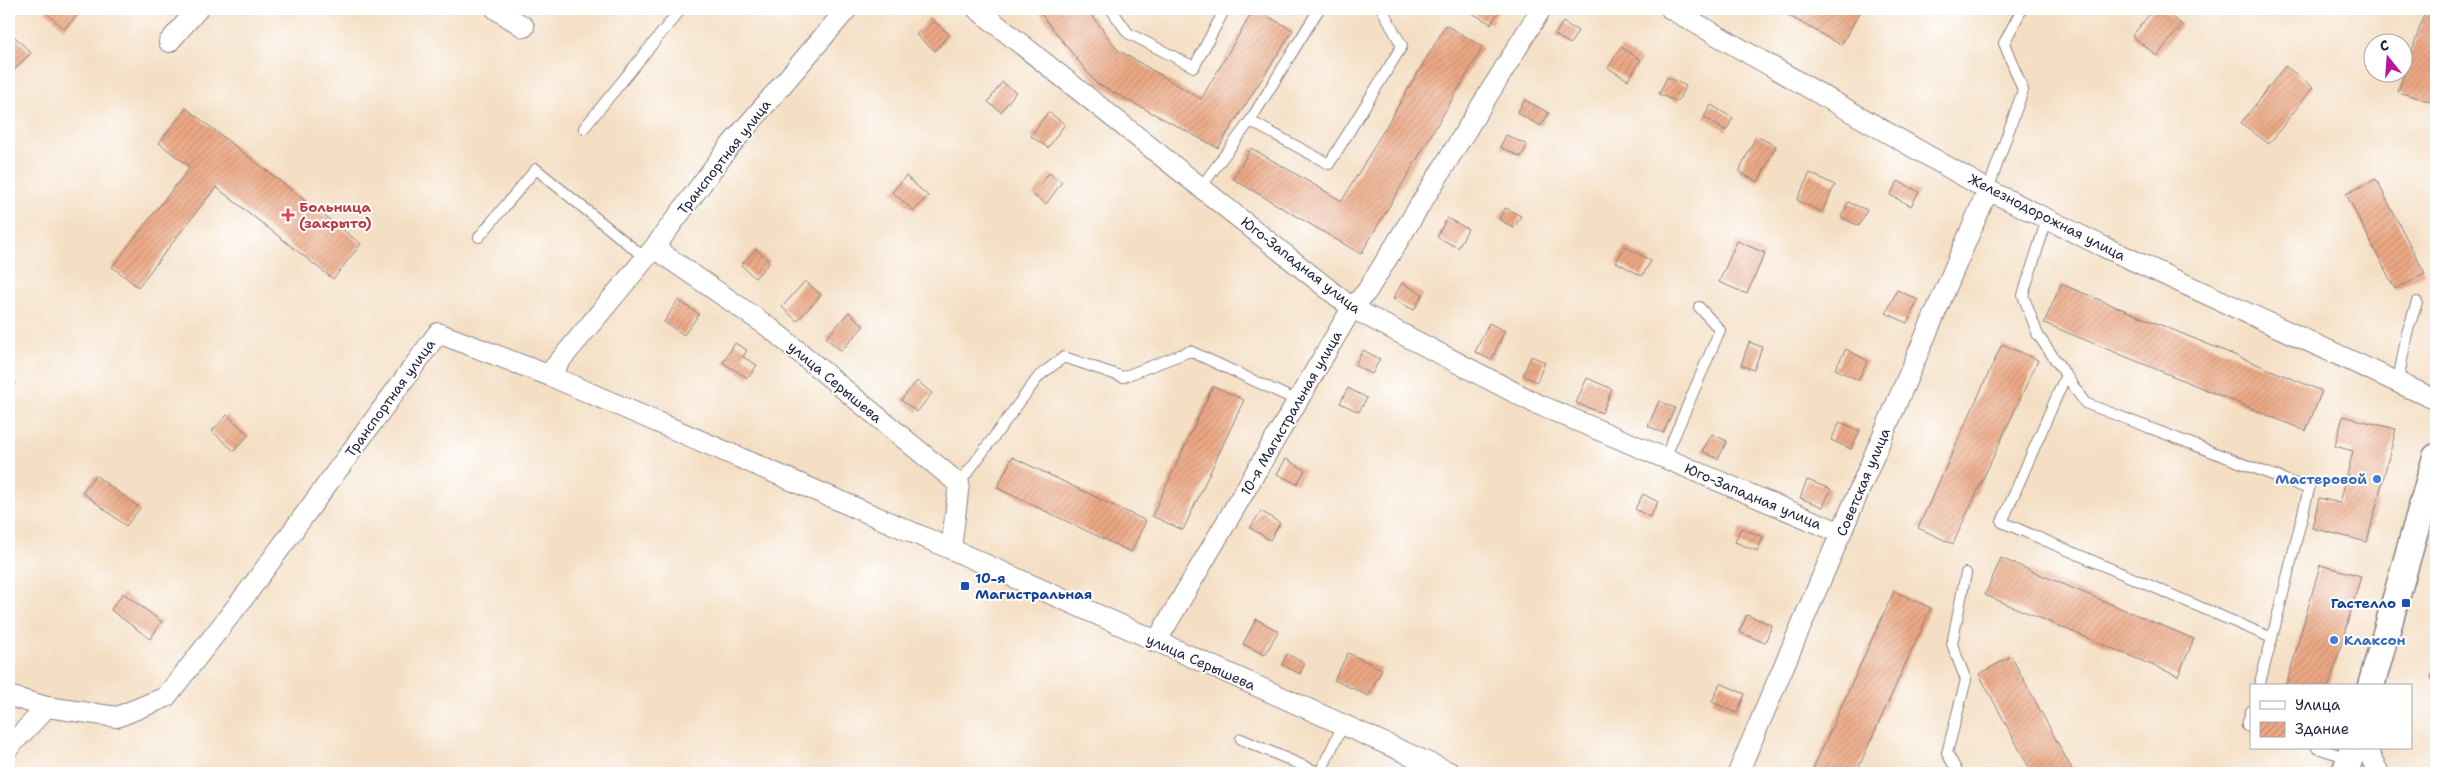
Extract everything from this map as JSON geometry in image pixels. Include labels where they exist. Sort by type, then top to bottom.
[{"type":"street","points":[[170,42],[198,9]]},
{"type":"street","points":[[496,9],[524,27]]},
{"type":"street","name":"Транспортная улица","points":[[47,707],[117,718],[166,698],[248,592],[438,333],[548,375],[650,253],[729,147],[847,9]]},
{"type":"street","name":"Юго-Западная улица","points":[[977,9],[1352,308],[1536,403],[1841,533]]},
{"type":"street","name":"10-я Магистральная улица","points":[[1156,642],[1352,308],[1367,291],[1541,9]]},
{"type":"street","name":"Железнодорожная улица","points":[[1671,9],[1988,190],[2436,400]]},
{"type":"street","name":"Советская улица","points":[[1738,773],[1988,190]]},
{"type":"street","name":"улица Серышева","points":[[650,253],[770,328],[959,484]]},
{"type":"street","name":"улица Серышева","points":[[548,375],[951,549],[1451,773]]},
{"type":"street","points":[[2372,684],[2436,457]]},
{"type":"street","points":[[951,549],[959,484]]},
{"type":"street","points":[[9,696],[47,707],[9,747]]},
{"type":"street","points":[[2353,757],[2379,773]]},
{"type":"lane","points":[[584,128],[681,9]]},
{"type":"lane","points":[[1111,9],[1128,33],[1194,67],[1225,9]]},
{"type":"lane","points":[[1201,187],[1250,121],[1318,9]]},
{"type":"lane","points":[[1250,121],[1329,164],[1402,46],[1382,9]]},
{"type":"lane","points":[[1988,190],[2023,90],[2004,44],[2022,9]]},
{"type":"lane","points":[[479,238],[536,169],[650,253]]},
{"type":"lane","points":[[2047,219],[2023,295],[2038,335],[2085,403],[2310,489],[2259,684]]},
{"type":"lane","points":[[2398,382],[2407,333],[2417,302]]},
{"type":"lane","points":[[1665,458],[1720,330],[1699,307]]},
{"type":"lane","points":[[959,484],[1039,376],[1064,357],[1123,377],[1190,351],[1298,401]]},
{"type":"lane","points":[[2066,375],[2002,522],[2272,638]]},
{"type":"lane","points":[[1958,773],[1947,754],[1966,680],[1952,644],[1966,573]]},
{"type":"lane","points":[[2250,715],[2247,726],[2250,728]]},
{"type":"lane","points":[[1241,739],[1320,773],[1343,725]]},
{"type":"lane","points":[[2325,750],[2353,757]]},
{"type":"building","points":[[47,9],[83,9],[64,29],[45,11]]},
{"type":"building","points":[[1037,9],[1087,9],[1118,50],[1201,99],[1254,9],[1293,30],[1218,148],[1096,83]]},
{"type":"building","points":[[1465,9],[1500,9],[1491,24]]},
{"type":"building","points":[[1777,9],[1862,9],[1841,45]]},
{"type":"building","points":[[2154,9],[2162,9],[2182,25],[2157,56],[2132,36]]},
{"type":"building","points":[[2426,9],[2436,11],[2436,103],[2398,92],[2401,82],[2412,82],[2412,50]]},
{"type":"building","points":[[930,18],[949,34],[935,51],[916,35]]},
{"type":"building","points":[[1563,22],[1578,31],[1570,44],[1555,35]]},
{"type":"building","points":[[1446,25],[1483,47],[1361,254],[1233,179],[1251,148],[1342,201]]},
{"type":"building","points":[[9,31],[31,53],[9,75]]},
{"type":"building","points":[[1621,47],[1641,60],[1628,80],[1608,68]]},
{"type":"building","points":[[2285,66],[2313,87],[2269,144],[2241,123]]},
{"type":"building","points":[[1667,77],[1686,86],[1677,102],[1659,94]]},
{"type":"building","points":[[1002,82],[1016,92],[1001,112],[988,102]]},
{"type":"building","points":[[1525,100],[1549,113],[1541,126],[1517,113]]},
{"type":"building","points":[[1711,105],[1733,118],[1726,131],[1704,117]]},
{"type":"building","name":"Больница (закрыто)","points":[[186,108],[361,244],[333,279],[216,187],[138,287],[112,267],[190,167],[159,143]]},
{"type":"building","points":[[1048,112],[1065,124],[1048,148],[1031,136]]},
{"type":"building","points":[[1506,135],[1527,145],[1521,157],[1500,147]]},
{"type":"building","points":[[1756,136],[1776,146],[1758,182],[1739,172]]},
{"type":"building","points":[[1049,173],[1062,182],[1046,204],[1033,195]]},
{"type":"building","points":[[1810,173],[1835,185],[1822,212],[1797,200]]},
{"type":"building","points":[[906,176],[928,196],[914,211],[892,192]]},
{"type":"building","points":[[2376,179],[2425,274],[2395,289],[2346,194]]},
{"type":"building","points":[[1898,181],[1919,192],[1911,206],[1890,195]]},
{"type":"building","points":[[1848,202],[1867,210],[1859,226],[1841,217]]},
{"type":"building","points":[[1505,208],[1521,216],[1514,228],[1499,219]]},
{"type":"building","points":[[1447,218],[1468,229],[1458,248],[1437,237]]},
{"type":"building","points":[[1737,241],[1765,253],[1747,294],[1719,282]]},
{"type":"building","points":[[1625,246],[1651,261],[1642,276],[1616,262]]},
{"type":"building","points":[[756,249],[770,262],[755,278],[741,265]]},
{"type":"building","points":[[805,281],[821,295],[797,321],[782,307]]},
{"type":"building","points":[[1402,283],[1423,294],[1414,310],[1393,299]]},
{"type":"building","points":[[2061,284],[2322,391],[2306,431],[2044,323]]},
{"type":"building","points":[[1897,290],[1918,300],[1907,323],[1886,313]]},
{"type":"building","points":[[678,300],[699,314],[684,335],[664,322]]},
{"type":"building","points":[[849,312],[864,326],[841,351],[826,338]]},
{"type":"building","points":[[1489,323],[1505,331],[1491,360],[1475,352]]},
{"type":"building","points":[[1749,342],[1762,347],[1754,370],[1741,365]]},
{"type":"building","points":[[735,343],[747,350],[743,357],[757,365],[748,378],[723,363]]},
{"type":"building","points":[[2002,344],[2038,360],[1953,544],[1918,528]]},
{"type":"building","points":[[1846,349],[1868,361],[1858,380],[1835,369]]},
{"type":"building","points":[[1363,350],[1380,359],[1372,374],[1355,365]]},
{"type":"building","points":[[1531,356],[1545,362],[1537,382],[1523,375]]},
{"type":"building","points":[[9,376],[16,383],[9,392]]},
{"type":"building","points":[[1587,378],[1612,389],[1602,413],[1576,403]]},
{"type":"building","points":[[917,381],[932,393],[917,412],[901,400]]},
{"type":"building","points":[[1213,386],[1244,400],[1183,530],[1152,516]]},
{"type":"building","points":[[1348,388],[1367,398],[1359,412],[1340,403]]},
{"type":"building","points":[[1659,401],[1675,408],[1663,433],[1648,426]]},
{"type":"building","points":[[227,415],[249,435],[234,451],[212,431]]},
{"type":"building","points":[[2343,416],[2396,429],[2367,542],[2312,528],[2319,498],[2340,503],[2353,451],[2335,446]]},
{"type":"building","points":[[1840,422],[1860,431],[1851,449],[1831,440]]},
{"type":"building","points":[[1712,434],[1727,441],[1718,459],[1702,451]]},
{"type":"building","points":[[1012,457],[1146,521],[1131,552],[997,488]]},
{"type":"building","points":[[1286,459],[1305,470],[1297,484],[1277,474]]},
{"type":"building","points":[[95,475],[140,508],[126,526],[82,492]]},
{"type":"building","points":[[1807,480],[1831,489],[1823,507],[1800,498]]},
{"type":"building","points":[[1643,494],[1658,502],[1650,517],[1635,509]]},
{"type":"building","points":[[1261,511],[1280,523],[1270,540],[1250,528]]},
{"type":"building","points":[[1741,528],[1763,537],[1757,551],[1735,542]]},
{"type":"building","points":[[2001,558],[2194,639],[2178,676],[1985,595]]},
{"type":"building","points":[[2320,565],[2361,576],[2330,684],[2287,684]]},
{"type":"building","points":[[1894,591],[1931,608],[1856,773],[1811,773]]},
{"type":"building","points":[[123,593],[162,622],[150,639],[111,610]]},
{"type":"building","points":[[1747,615],[1772,625],[1765,643],[1739,632]]},
{"type":"building","points":[[1256,619],[1278,631],[1265,655],[1243,644]]},
{"type":"building","points":[[1348,653],[1382,669],[1369,696],[1334,680]]},
{"type":"building","points":[[1287,654],[1305,663],[1300,674],[1282,665]]},
{"type":"building","points":[[2011,656],[2074,773],[2032,773],[1979,674]]},
{"type":"building","points":[[2436,662],[2436,680],[2431,678]]},
{"type":"building","points":[[1720,683],[1745,694],[1737,713],[1712,702]]},
{"type":"place","name":"Больница (закрыто)","points":[[288,215]]},
{"type":"place","name":"Мастеровой","points":[[2377,479]]},
{"type":"place","name":"10-я Магистральная","points":[[965,586]]},
{"type":"place","name":"Гастелло","points":[[2406,603]]},
{"type":"place","name":"Клаксон","points":[[2334,640]]}]
